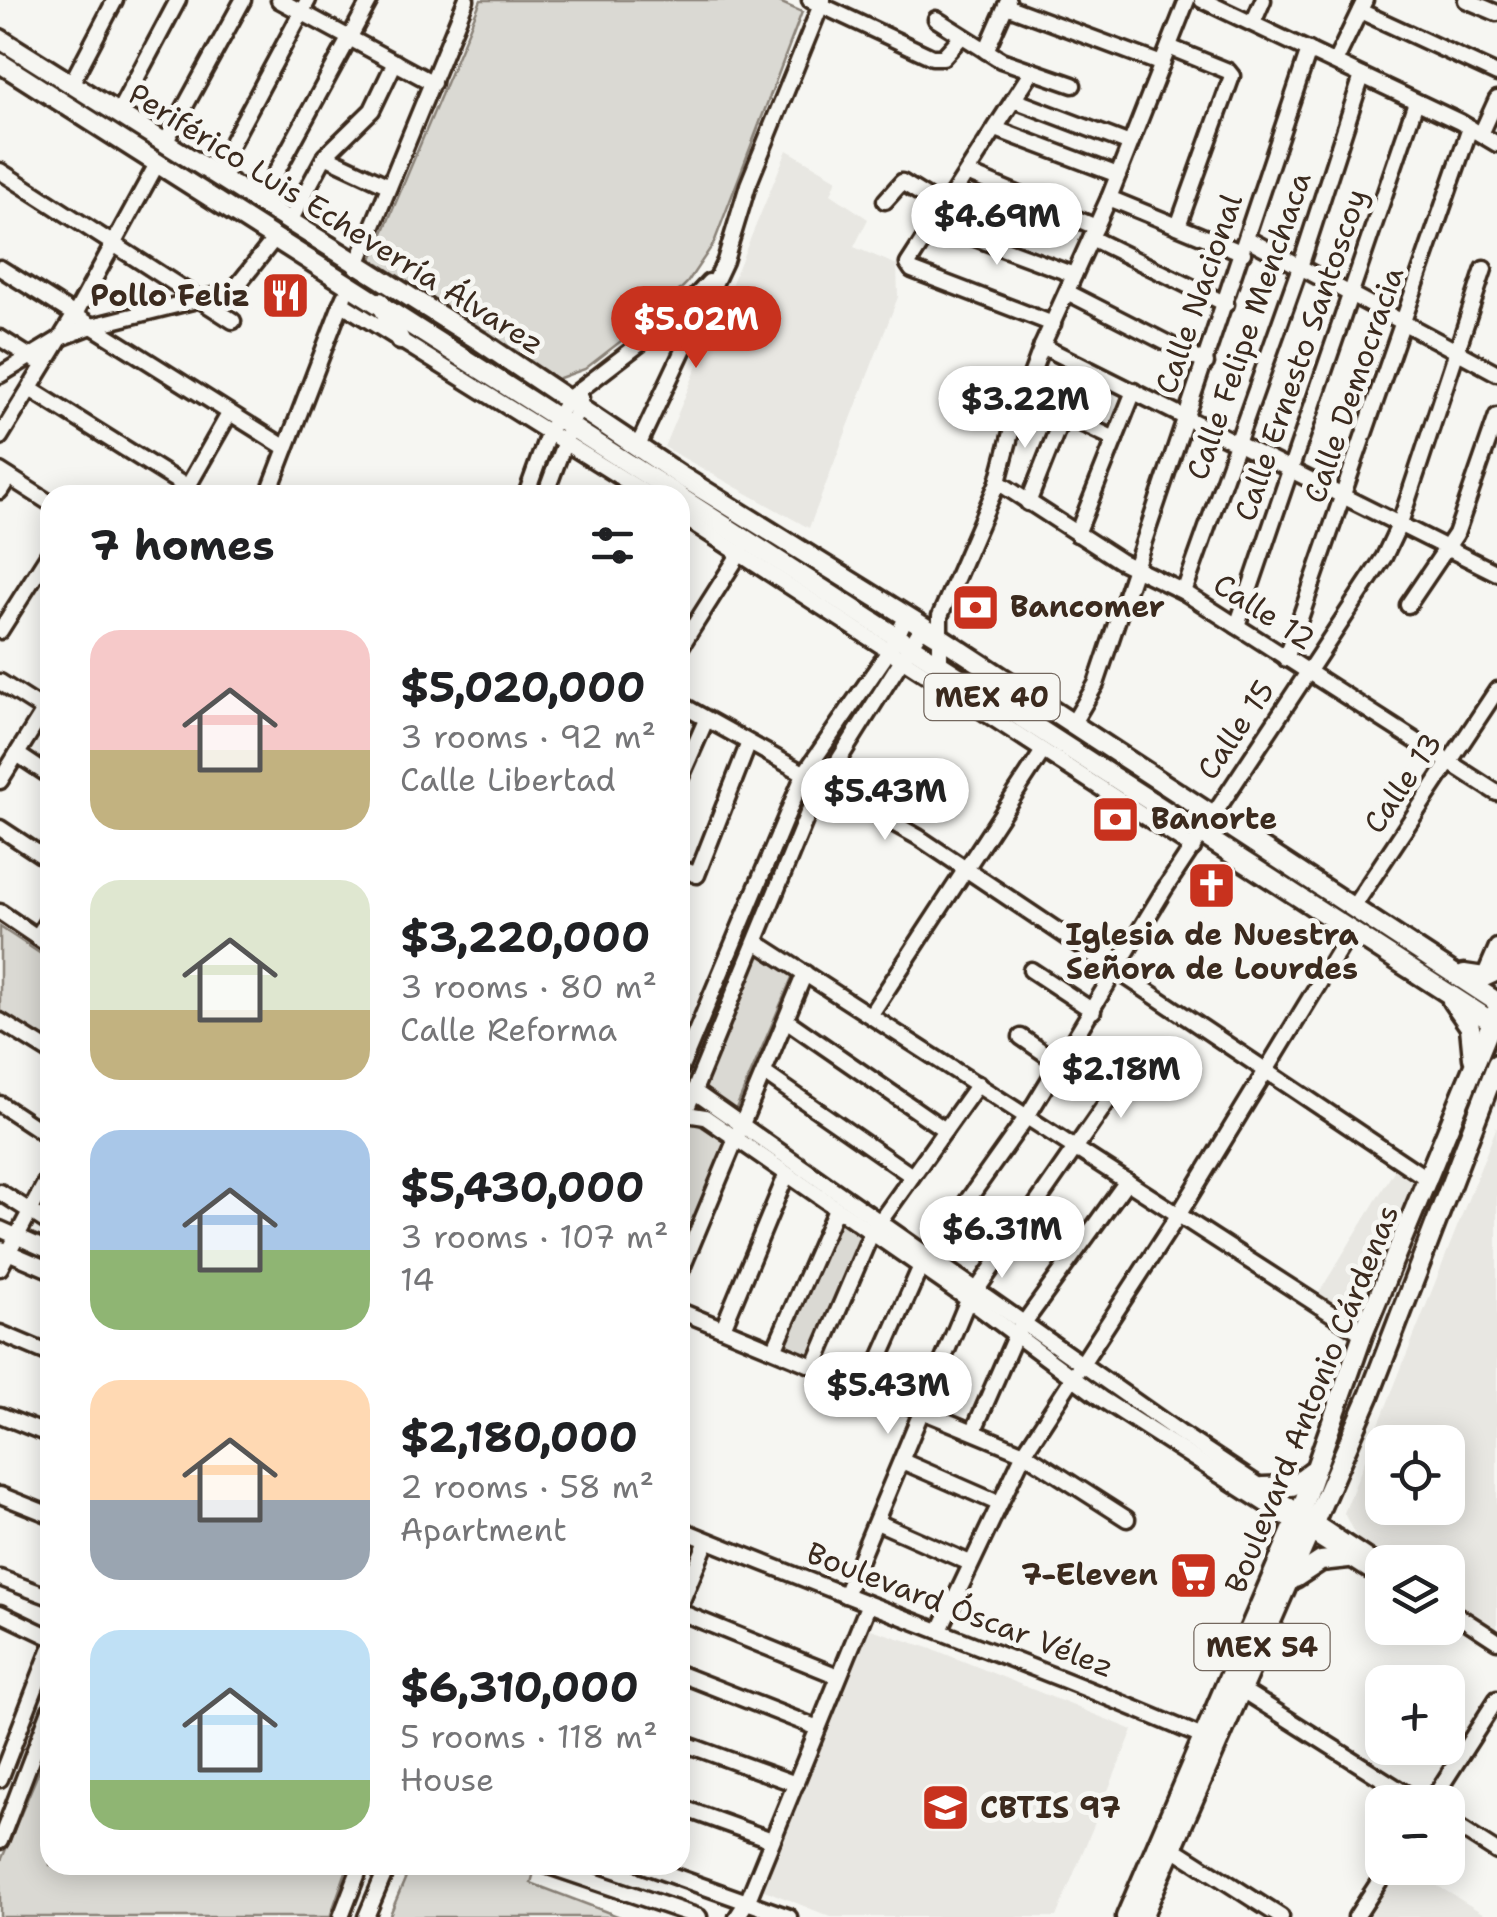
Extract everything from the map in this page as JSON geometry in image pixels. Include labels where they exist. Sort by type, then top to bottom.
[{"type":"main road","name":"Periférico Luis Echeverría Álvarez","points":[[0,38],[118,113],[162,152],[275,238],[353,274],[577,400],[637,448],[927,623],[1073,722],[1202,833],[1354,906],[1456,972],[1496,1015]]},
{"type":"main road","name":"Periférico Luis Echeverría Álvarez","points":[[0,62],[162,152],[214,174],[334,252],[380,302],[560,429],[659,485]]},
{"type":"main road","points":[[275,238],[286,234],[316,250],[334,252]]},
{"type":"main road","points":[[380,302],[400,340]]},
{"type":"main road","name":"Periférico Luis Echeverría Álvarez","points":[[690,504],[900,647],[940,662],[1164,811],[1440,986],[1496,1015]]},
{"type":"main road","points":[[1043,751],[1074,750]]},
{"type":"main road","points":[[1130,807],[1164,811]]},
{"type":"main road","points":[[1456,972],[1490,974]]},
{"type":"main road","points":[[1440,986],[1470,1027],[1471,1074]]},
{"type":"main road","name":"Boulevard Antonio Cárdenas","points":[[1142,1917],[1211,1741],[1242,1690],[1291,1582],[1319,1463],[1364,1334],[1496,1015]]},
{"type":"main road","name":"Boulevard Antonio Cárdenas","points":[[1126,1917],[1211,1741],[1398,1319],[1497,1064]]},
{"type":"main road","points":[[1451,1123],[1470,1133]]},
{"type":"main road","points":[[1352,1375],[1377,1328],[1398,1319],[1390,1298],[1410,1247],[1410,1226]]},
{"type":"main road","points":[[1263,1487],[1301,1482],[1319,1463]]},
{"type":"main road","points":[[1291,1582],[1321,1561],[1348,1558]]},
{"type":"street","points":[[71,84],[115,0]]},
{"type":"street","points":[[118,113],[178,0]]},
{"type":"street","points":[[0,437],[74,316],[242,0]]},
{"type":"street","points":[[278,0],[304,6],[349,38],[433,83]]},
{"type":"street","points":[[259,204],[370,0]]},
{"type":"street","points":[[272,485],[341,303],[466,0]]},
{"type":"street","points":[[690,1046],[804,774],[900,647],[927,623],[998,482],[1042,346],[1109,198],[1187,0]]},
{"type":"street","points":[[1202,0],[1497,144]]},
{"type":"street","points":[[1253,23],[1263,0]]},
{"type":"street","points":[[1466,0],[1497,13]]},
{"type":"street","points":[[531,485],[577,400],[680,314],[725,260],[748,185],[818,2],[936,58],[945,55],[962,36]]},
{"type":"street","points":[[986,51],[1007,3],[1162,64]]},
{"type":"street","points":[[214,174],[304,6]]},
{"type":"street","points":[[1335,62],[1362,6],[1497,74]]},
{"type":"street","points":[[936,18],[986,51],[1073,85]]},
{"type":"street","points":[[1168,47],[1232,74],[1178,226]]},
{"type":"street","name":"Calle Nacional","points":[[1073,722],[1096,684],[1309,50]]},
{"type":"street","points":[[290,223],[325,156],[372,110],[395,62]]},
{"type":"street","points":[[1032,71],[908,266],[1053,324]]},
{"type":"street","name":"Calle Felipe Menchaca","points":[[1184,592],[1240,442],[1362,76]]},
{"type":"street","name":"Calle Democracia","points":[[1286,659],[1476,131],[1497,99]]},
{"type":"street","points":[[1014,100],[1130,144]]},
{"type":"street","name":"Calle Ernesto Santoscoy","points":[[1237,626],[1416,102]]},
{"type":"street","points":[[996,129],[1118,174]]},
{"type":"street","points":[[325,156],[389,186]]},
{"type":"street","points":[[0,171],[233,321]]},
{"type":"street","points":[[966,172],[1094,232],[1226,304]]},
{"type":"street","points":[[885,201],[902,182],[944,208]]},
{"type":"street","points":[[1109,198],[1300,267],[1497,373]]},
{"type":"street","points":[[935,222],[1074,275]]},
{"type":"street","points":[[0,375],[61,338],[92,326],[239,287],[275,238]]},
{"type":"street","points":[[0,268],[286,448]]},
{"type":"street","name":"Calle 15","points":[[868,1386],[924,1260],[1028,1115],[1202,833],[1373,576],[1400,524],[1484,269]]},
{"type":"street","points":[[637,448],[713,278]]},
{"type":"street","points":[[1067,292],[1206,363]]},
{"type":"street","points":[[341,303],[560,429],[623,485]]},
{"type":"street","points":[[0,338],[44,366]]},
{"type":"street","points":[[1042,346],[1292,467],[1497,573]]},
{"type":"street","points":[[30,389],[175,485]]},
{"type":"street","points":[[1077,534],[1134,391]]},
{"type":"street","points":[[1023,396],[1115,439]]},
{"type":"street","points":[[0,406],[14,414]]},
{"type":"street","points":[[190,485],[229,414]]},
{"type":"street","points":[[1028,503],[1064,416]]},
{"type":"street","points":[[1408,605],[1447,549],[1470,498],[1497,416]]},
{"type":"street","points":[[547,485],[560,429]]},
{"type":"street","points":[[0,491],[5,474],[40,497]]},
{"type":"street","name":"Calle 12","points":[[998,482],[1077,534],[1184,592],[1497,793]]},
{"type":"street","points":[[690,521],[900,647],[964,698],[1130,807],[1202,833]]},
{"type":"street","points":[[690,632],[740,553]]},
{"type":"street","points":[[0,632],[40,568]]},
{"type":"street","points":[[927,623],[940,662],[964,698]]},
{"type":"street","points":[[690,1101],[822,783],[900,647]]},
{"type":"street","points":[[0,682],[40,702]]},
{"type":"street","name":"Calle 13","points":[[1354,906],[1497,690]]},
{"type":"street","points":[[690,710],[968,870],[1429,1180]]},
{"type":"street","points":[[0,781],[40,718]]},
{"type":"street","points":[[690,756],[706,720]]},
{"type":"street","points":[[690,872],[697,875],[748,744]]},
{"type":"street","points":[[872,1014],[1043,751]]},
{"type":"street","points":[[18,754],[40,769]]},
{"type":"street","points":[[0,828],[40,854]]},
{"type":"street","points":[[0,912],[40,938]]},
{"type":"street","points":[[741,921],[805,973],[1364,1334]]},
{"type":"street","points":[[942,1628],[1024,1453],[1179,1214],[1352,928]]},
{"type":"street","points":[[1490,974],[1497,946]]},
{"type":"street","points":[[1031,970],[1093,1011]]},
{"type":"street","points":[[690,1249],[805,973]]},
{"type":"street","points":[[786,1020],[945,1130]]},
{"type":"street","points":[[0,1021],[40,1046]]},
{"type":"street","points":[[1020,1037],[1060,1064]]},
{"type":"street","points":[[846,1595],[973,1295],[1130,1069]]},
{"type":"street","points":[[764,1074],[912,1176]]},
{"type":"street","points":[[815,1365],[874,1228],[978,1084]]},
{"type":"street","points":[[696,1092],[786,1176],[835,1211],[874,1228]]},
{"type":"street","points":[[0,1104],[40,1130]]},
{"type":"street","points":[[690,1116],[706,1117],[739,1132],[1176,1440],[1365,1557]]},
{"type":"street","points":[[722,1328],[786,1176]]},
{"type":"street","points":[[974,1430],[1020,1328],[1127,1181]]},
{"type":"street","points":[[0,1268],[7,1232],[40,1190]]},
{"type":"street","points":[[0,1192],[40,1218]]},
{"type":"street","points":[[775,1348],[835,1211]]},
{"type":"street","points":[[7,1232],[40,1247]]},
{"type":"street","points":[[4,1250],[40,1266]]},
{"type":"street","points":[[690,1315],[1024,1453],[1127,1519]]},
{"type":"street","points":[[0,1333],[40,1350]]},
{"type":"street","points":[[0,1416],[40,1431]]},
{"type":"street","points":[[1176,1440],[1263,1487],[1365,1568]]},
{"type":"street","points":[[902,1462],[998,1503]]},
{"type":"street","points":[[0,1495],[40,1510]]},
{"type":"street","points":[[877,1522],[970,1562]]},
{"type":"street","name":"Boulevard Óscar Vélez","points":[[690,1534],[868,1606],[942,1628],[1211,1741]]},
{"type":"street","points":[[690,1583],[707,1541]]},
{"type":"street","points":[[0,1578],[40,1593]]},
{"type":"street","points":[[736,1917],[748,1900],[868,1606]]},
{"type":"street","points":[[690,1612],[838,1676]]},
{"type":"street","points":[[0,1613],[40,1632]]},
{"type":"street","points":[[1465,1620],[1497,1641]]},
{"type":"street","points":[[1465,1630],[1497,1650]]},
{"type":"street","points":[[0,1780],[40,1676]]},
{"type":"street","points":[[690,1678],[818,1728]]},
{"type":"street","points":[[1242,1690],[1392,1785]]},
{"type":"street","points":[[1442,1785],[1497,1699]]},
{"type":"street","points":[[0,1841],[40,1736]]},
{"type":"street","points":[[690,1746],[796,1784]]},
{"type":"street","points":[[690,1811],[772,1840]]},
{"type":"street","points":[[1465,1831],[1497,1852]]},
{"type":"street","points":[[1172,1848],[1281,1917]]},
{"type":"street","points":[[341,1917],[357,1875]]},
{"type":"street","points":[[366,1917],[384,1875]]},
{"type":"street","points":[[577,1875],[674,1913],[699,1917]]},
{"type":"street","points":[[673,1875],[789,1917]]},
{"type":"street","points":[[1356,1917],[1377,1885]]},
{"type":"shaded area","points":[[481,0],[775,0],[802,12],[714,243],[687,283],[656,314],[585,369],[557,379],[372,259]]},
{"type":"shaded area","points":[[787,150],[837,179],[831,194],[868,219],[854,247],[897,265],[898,297],[809,528],[664,447]]},
{"type":"shaded area","points":[[0,927],[40,953],[40,1041],[0,1015]]},
{"type":"shaded area","points":[[757,952],[794,973],[734,1113],[703,1091]]},
{"type":"shaded area","points":[[690,1119],[727,1143],[690,1232]]},
{"type":"shaded area","points":[[1497,1126],[1497,1633],[1465,1611],[1465,1545],[1365,1546],[1358,1541],[1344,1513],[1365,1460],[1365,1525],[1465,1525],[1465,1425],[1379,1425]]},
{"type":"shaded area","points":[[1397,1166],[1415,1177],[1357,1321],[1317,1296]]},
{"type":"shaded area","points":[[838,1220],[863,1238],[813,1358],[785,1345]]},
{"type":"shaded area","name":"CBTIS 97","points":[[865,1627],[938,1651],[1133,1730],[1056,1917],[831,1917],[757,1887]]},
{"type":"shaded area","points":[[40,1769],[40,1875],[345,1875],[330,1917],[0,1917],[0,1863]]},
{"type":"shaded area","points":[[407,1875],[533,1875],[531,1883],[620,1917],[389,1917]]},
{"type":"shaded area","points":[[1384,1885],[1436,1885],[1489,1917],[1364,1917]]},
{"type":"place","name":"Pollo Feliz","points":[[285,296]]},
{"type":"place","name":"Bancomer","points":[[975,607]]},
{"type":"place","name":"Banorte","points":[[1116,819]]},
{"type":"place","name":"Iglesia de Nuestra Señora de Lourdes","points":[[1212,886]]},
{"type":"place","name":"7-Eleven","points":[[1193,1575]]},
{"type":"place","name":"CBTIS 97","points":[[945,1808]]}]
